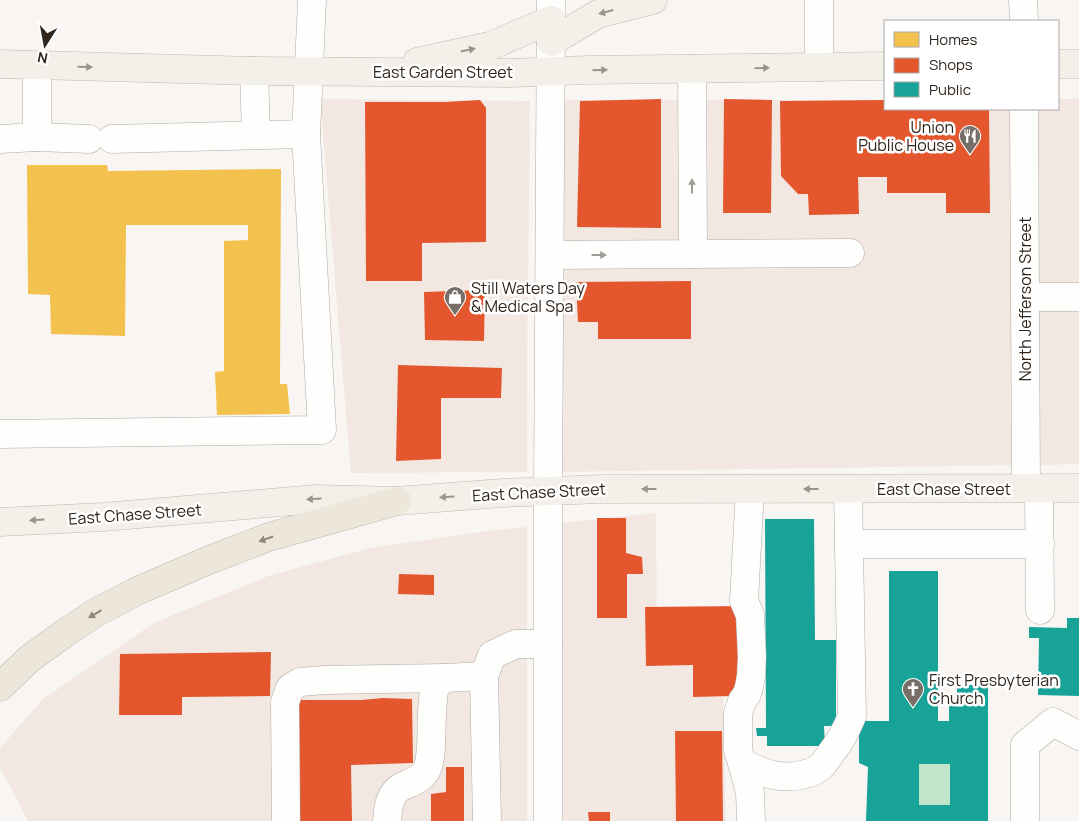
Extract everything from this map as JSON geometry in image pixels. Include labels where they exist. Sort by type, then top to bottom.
[{"type":"highway","points":[[0,687],[29,660],[65,633],[137,590],[269,537],[397,500]]},
{"type":"main road","points":[[369,72],[490,46],[551,20],[598,14],[653,0]]},
{"type":"main road","name":"East Garden Street","points":[[0,64],[254,71],[510,73],[884,66]]},
{"type":"main road","points":[[1059,64],[1079,64]]},
{"type":"main road","name":"East Chase Street","points":[[0,522],[103,517],[317,499],[397,500],[600,489],[1079,488]]},
{"type":"street","points":[[0,434],[322,430],[306,134],[312,0]]},
{"type":"street","points":[[819,0],[819,67]]},
{"type":"street","points":[[1024,0],[1024,20]]},
{"type":"street","points":[[548,821],[551,20]]},
{"type":"street","points":[[37,66],[37,137]]},
{"type":"street","points":[[692,69],[693,254]]},
{"type":"street","points":[[254,71],[256,135]]},
{"type":"street","name":"North Jefferson Street","points":[[1024,110],[1025,297],[1032,488],[1040,544],[1040,610]]},
{"type":"street","points":[[0,139],[37,137],[100,139],[306,134]]},
{"type":"street","points":[[550,255],[850,253]]},
{"type":"street","points":[[1025,297],[1079,297]]},
{"type":"street","points":[[750,489],[744,602],[750,615],[752,657],[749,687],[738,713],[738,750],[750,792],[751,821]]},
{"type":"street","points":[[742,763],[772,776],[788,778],[812,772],[820,768],[841,740],[852,716],[848,489]]},
{"type":"street","points":[[849,544],[1040,544]]},
{"type":"street","points":[[487,821],[484,676],[492,655],[516,644],[548,644]]},
{"type":"street","points":[[286,821],[285,702],[290,688],[300,682],[325,680],[484,676]]},
{"type":"street","points":[[387,821],[388,808],[393,793],[414,782],[426,770],[430,754],[434,687],[445,678]]},
{"type":"street","points":[[1025,821],[1025,745],[1053,722],[1079,736]]},
{"type":"shaded area","points":[[320,99],[530,101],[527,472],[351,473]]},
{"type":"shaded area","points":[[1059,99],[1079,99],[1079,464],[1036,465],[1034,110],[1059,110]]},
{"type":"shaded area","points":[[561,100],[884,100],[884,110],[1013,110],[1015,465],[560,472]]},
{"type":"shaded area","points":[[656,513],[657,654],[700,652],[703,696],[723,698],[726,821],[563,821],[560,523]]},
{"type":"shaded area","points":[[527,527],[527,821],[28,821],[0,767],[0,748],[43,699],[154,623],[268,576],[370,548]]},
{"type":"green space","points":[[919,764],[950,764],[950,805],[919,805]]},
{"type":"building: Homes","points":[[27,165],[107,165],[108,171],[281,169],[280,384],[287,384],[290,414],[217,415],[215,372],[224,371],[224,241],[248,240],[248,225],[126,225],[125,336],[51,334],[50,295],[28,294]]},
{"type":"building: Shops","points":[[661,99],[661,228],[577,227],[580,101]]},
{"type":"building: Shops","points":[[724,99],[772,100],[771,213],[723,213]]},
{"type":"building: Shops","points":[[480,100],[486,108],[486,242],[422,243],[422,281],[366,281],[365,102]]},
{"type":"building: Shops","points":[[884,100],[884,110],[989,110],[990,213],[946,213],[946,193],[887,193],[887,177],[858,177],[859,214],[809,215],[808,194],[798,194],[781,176],[780,101]]},
{"type":"building: Shops","points":[[691,281],[691,339],[598,339],[598,322],[578,322],[576,282]]},
{"type":"building: Shops","name":"Still Waters Day & Medical Spa","points":[[485,290],[484,341],[425,340],[424,292]]},
{"type":"building: Shops","points":[[398,365],[502,368],[501,398],[441,398],[441,459],[396,461]]},
{"type":"building: Shops","points":[[597,518],[626,518],[626,553],[642,557],[643,574],[627,574],[627,618],[597,618]]},
{"type":"building: Shops","points":[[399,574],[434,575],[434,595],[398,594]]},
{"type":"building: Shops","points":[[743,606],[744,666],[734,696],[693,697],[693,665],[646,666],[645,607]]},
{"type":"building: Shops","points":[[271,652],[270,696],[182,697],[182,715],[119,715],[120,654]]},
{"type":"building: Shops","points":[[383,698],[412,699],[413,763],[351,765],[352,821],[292,821],[295,700],[362,700]]},
{"type":"building: Shops","points":[[675,731],[722,731],[723,821],[676,821]]},
{"type":"building: Shops","points":[[446,767],[464,767],[464,821],[431,821],[431,794],[446,792]]},
{"type":"building: Shops","points":[[588,812],[610,812],[610,821],[589,821]]},
{"type":"building: Public","points":[[765,519],[814,519],[815,640],[836,640],[836,726],[824,726],[825,746],[767,746],[767,736],[757,736],[756,728],[766,728]]},
{"type":"building: Public","name":"First Presbyterian Church","points":[[889,571],[938,571],[938,721],[949,721],[949,694],[957,694],[957,685],[988,685],[988,821],[866,821],[868,767],[859,763],[859,721],[889,721]],"holes":[[[919,764],[950,764],[950,805],[919,805]]]},
{"type":"building: Public","points":[[1067,618],[1079,618],[1079,696],[1038,695],[1039,638],[1029,638],[1029,627],[1067,628]]},
{"type":"place","name":"Union Public House","points":[[970,155]]},
{"type":"place","name":"Still Waters Day & Medical Spa","points":[[455,316]]},
{"type":"place","name":"First Presbyterian Church","points":[[913,708]]}]
